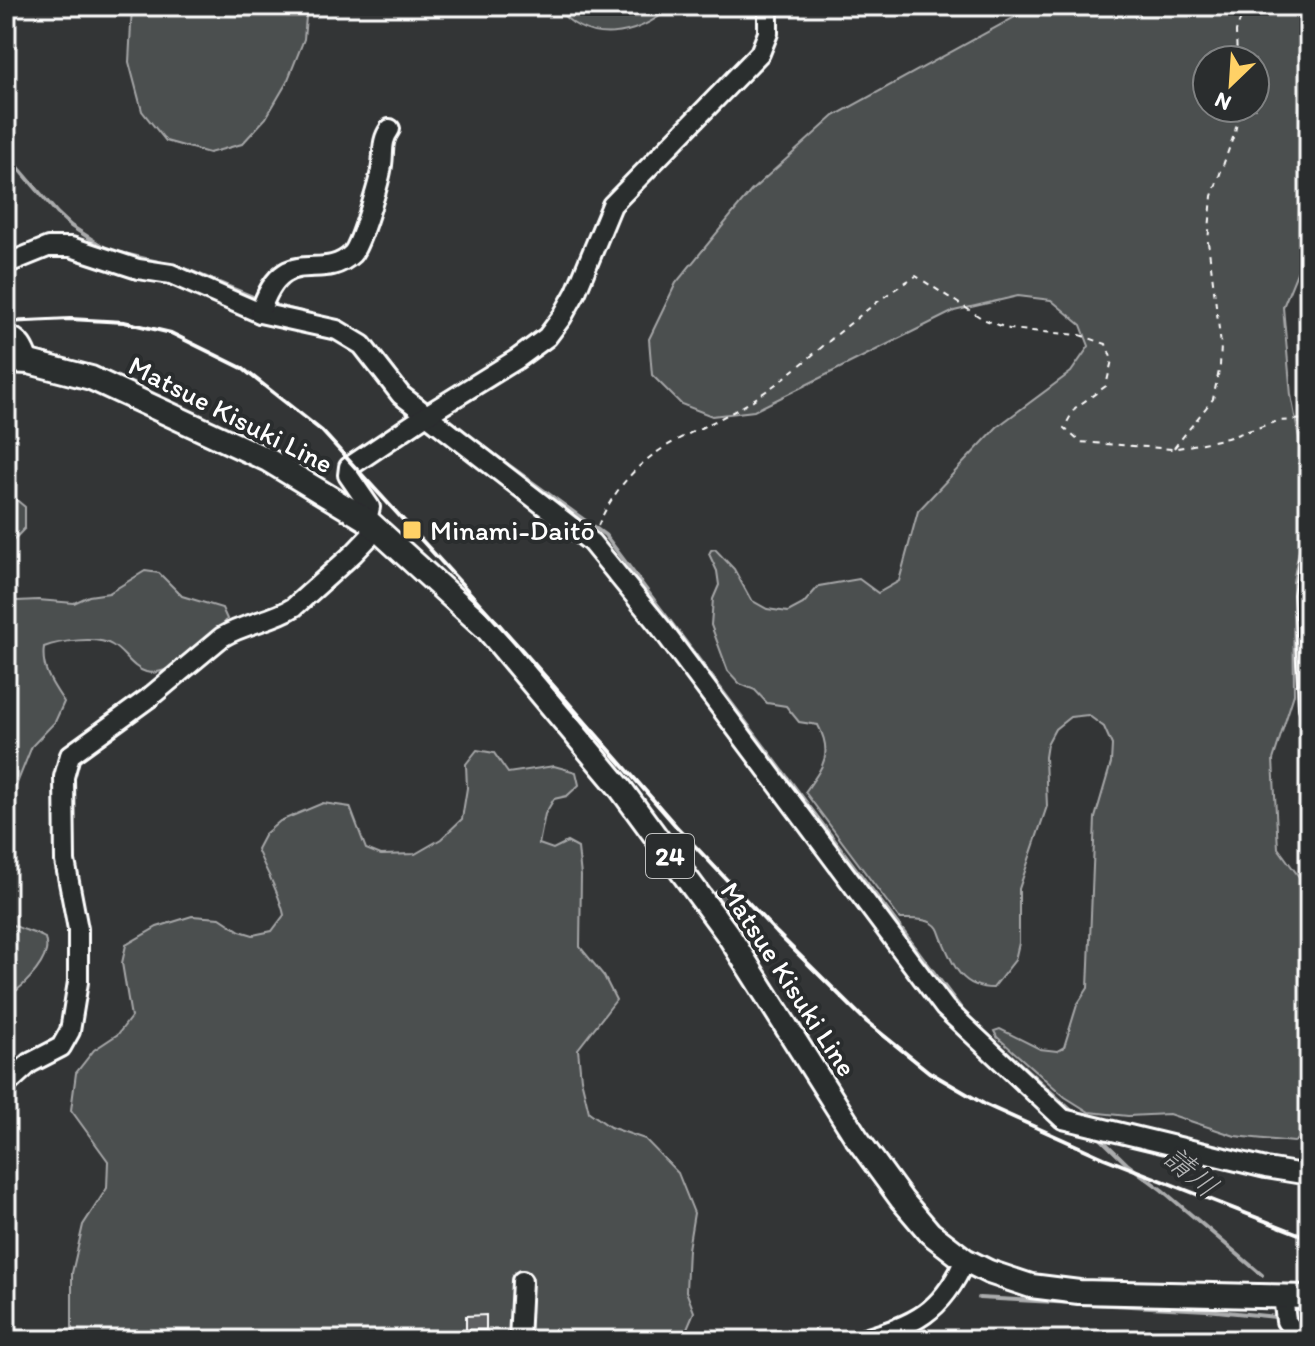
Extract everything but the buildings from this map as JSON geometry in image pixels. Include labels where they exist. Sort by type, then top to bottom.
[{"type":"main road","name":"Matsue Kisuki Line","points":[[6,361],[29,362],[91,378],[268,460],[372,524],[488,630],[621,789],[729,936],[856,1137],[902,1200],[930,1233],[965,1260],[1031,1286],[1079,1292],[1309,1297]]},
{"type":"street","points":[[6,1085],[30,1063],[61,1047],[70,1031],[78,982],[78,929],[65,861],[64,777],[70,755],[150,697],[222,637],[294,607],[354,553],[372,524],[370,507],[347,470],[547,337],[576,292],[612,205],[760,53],[768,33],[768,6]]},
{"type":"street","points":[[262,306],[275,282],[290,269],[335,262],[355,250],[382,166],[383,140],[390,129]]},
{"type":"street","points":[[6,264],[48,247],[71,247],[138,269],[171,274],[337,330],[362,345],[401,395],[432,412],[591,542],[670,641],[945,1008],[1063,1119],[1266,1168],[1309,1175]]},
{"type":"street","points":[[6,336],[24,347],[29,362]]},
{"type":"street","points":[[1309,561],[1305,577],[1309,707]]},
{"type":"street","points":[[861,1340],[900,1328],[938,1304],[953,1286],[965,1260]]},
{"type":"street","points":[[519,1340],[522,1281]]},
{"type":"street","points":[[1283,1296],[1286,1321],[1301,1340]]},
{"type":"path","points":[[1236,44],[1236,32],[1245,6]]},
{"type":"path","points":[[1173,449],[1213,399],[1220,366],[1221,345],[1208,242],[1212,196],[1237,124]]},
{"type":"path","points":[[591,542],[604,511],[650,458],[753,400],[810,359],[886,294],[916,276],[983,319],[1009,329],[1080,335],[1106,344],[1112,360],[1106,386],[1075,408],[1064,428],[1080,442],[1173,449],[1227,438],[1278,421],[1309,419]]},
{"type":"shaded area","points":[[132,6],[307,6],[304,39],[287,82],[266,118],[242,144],[209,153],[166,141],[142,111],[129,62]]},
{"type":"shaded area","points":[[555,6],[673,6],[659,17],[628,31],[597,33],[568,19]]},
{"type":"shaded area","points":[[1035,6],[1309,6],[1309,243],[1283,307],[1291,395],[1304,464],[1306,511],[1293,582],[1294,694],[1273,760],[1278,848],[1305,885],[1309,896],[1309,1133],[1294,1142],[1235,1136],[1169,1114],[1128,1116],[1089,1112],[1065,1097],[994,1031],[1000,1029],[1040,1049],[1057,1051],[1064,1047],[1077,1005],[1088,988],[1095,818],[1111,763],[1112,745],[1104,727],[1088,715],[1070,717],[1055,729],[1047,744],[1047,806],[1019,889],[1019,943],[1015,960],[993,988],[982,987],[960,973],[934,925],[929,921],[900,919],[805,792],[824,761],[825,745],[818,725],[799,722],[786,706],[767,703],[755,690],[740,684],[728,671],[711,625],[713,599],[719,585],[709,554],[711,550],[715,549],[734,569],[751,600],[767,609],[788,612],[803,604],[819,586],[859,579],[878,593],[899,581],[918,511],[997,427],[1071,372],[1089,346],[1081,325],[1051,300],[1018,296],[954,311],[754,411],[712,416],[681,404],[652,375],[649,339],[676,283],[751,191],[834,116]]},
{"type":"shaded area","points":[[7,492],[25,507],[25,528],[6,548]]},
{"type":"shaded area","points":[[145,571],[159,573],[182,596],[222,608],[227,619],[191,655],[156,672],[141,670],[106,642],[78,640],[44,647],[46,669],[64,702],[55,722],[32,746],[6,811],[6,595],[17,601],[74,603],[89,596],[109,593]]},
{"type":"shaded area","points":[[477,750],[494,753],[508,773],[554,766],[576,772],[579,785],[567,796],[554,799],[545,814],[539,844],[553,849],[567,842],[578,848],[581,876],[580,947],[604,976],[616,1000],[578,1049],[581,1079],[589,1112],[610,1127],[645,1139],[678,1173],[694,1213],[686,1291],[694,1312],[685,1333],[673,1340],[72,1340],[72,1273],[83,1225],[107,1188],[108,1161],[71,1110],[76,1073],[94,1050],[118,1034],[131,1017],[122,963],[126,945],[157,927],[192,916],[220,918],[253,935],[272,931],[284,915],[257,849],[265,834],[280,821],[323,803],[350,807],[366,849],[381,855],[415,854],[441,839],[462,819],[467,788],[466,764]]},
{"type":"shaded area","points":[[6,916],[7,922],[45,938],[46,948],[44,957],[30,978],[6,996]]},
{"type":"waterway","points":[[6,153],[57,213],[108,250],[183,268],[258,299]]},
{"type":"waterway","points":[[270,304],[324,318]]},
{"type":"waterway","points":[[350,328],[369,338],[412,393]]},
{"type":"waterway","points":[[460,430],[605,535],[965,1014],[1075,1114]]},
{"type":"waterway","name":"請川","points":[[1096,1134],[1127,1164],[1262,1275]]},
{"type":"waterway","points":[[979,1298],[1207,1310],[1276,1317]]},
{"type":"railway","points":[[6,322],[70,319],[124,322],[171,333],[242,368],[322,431],[523,651],[676,826],[867,1022],[929,1072],[984,1104],[1104,1158],[1309,1238]]},
{"type":"place","name":"Minami-Daitō","points":[[412,530]]}]
